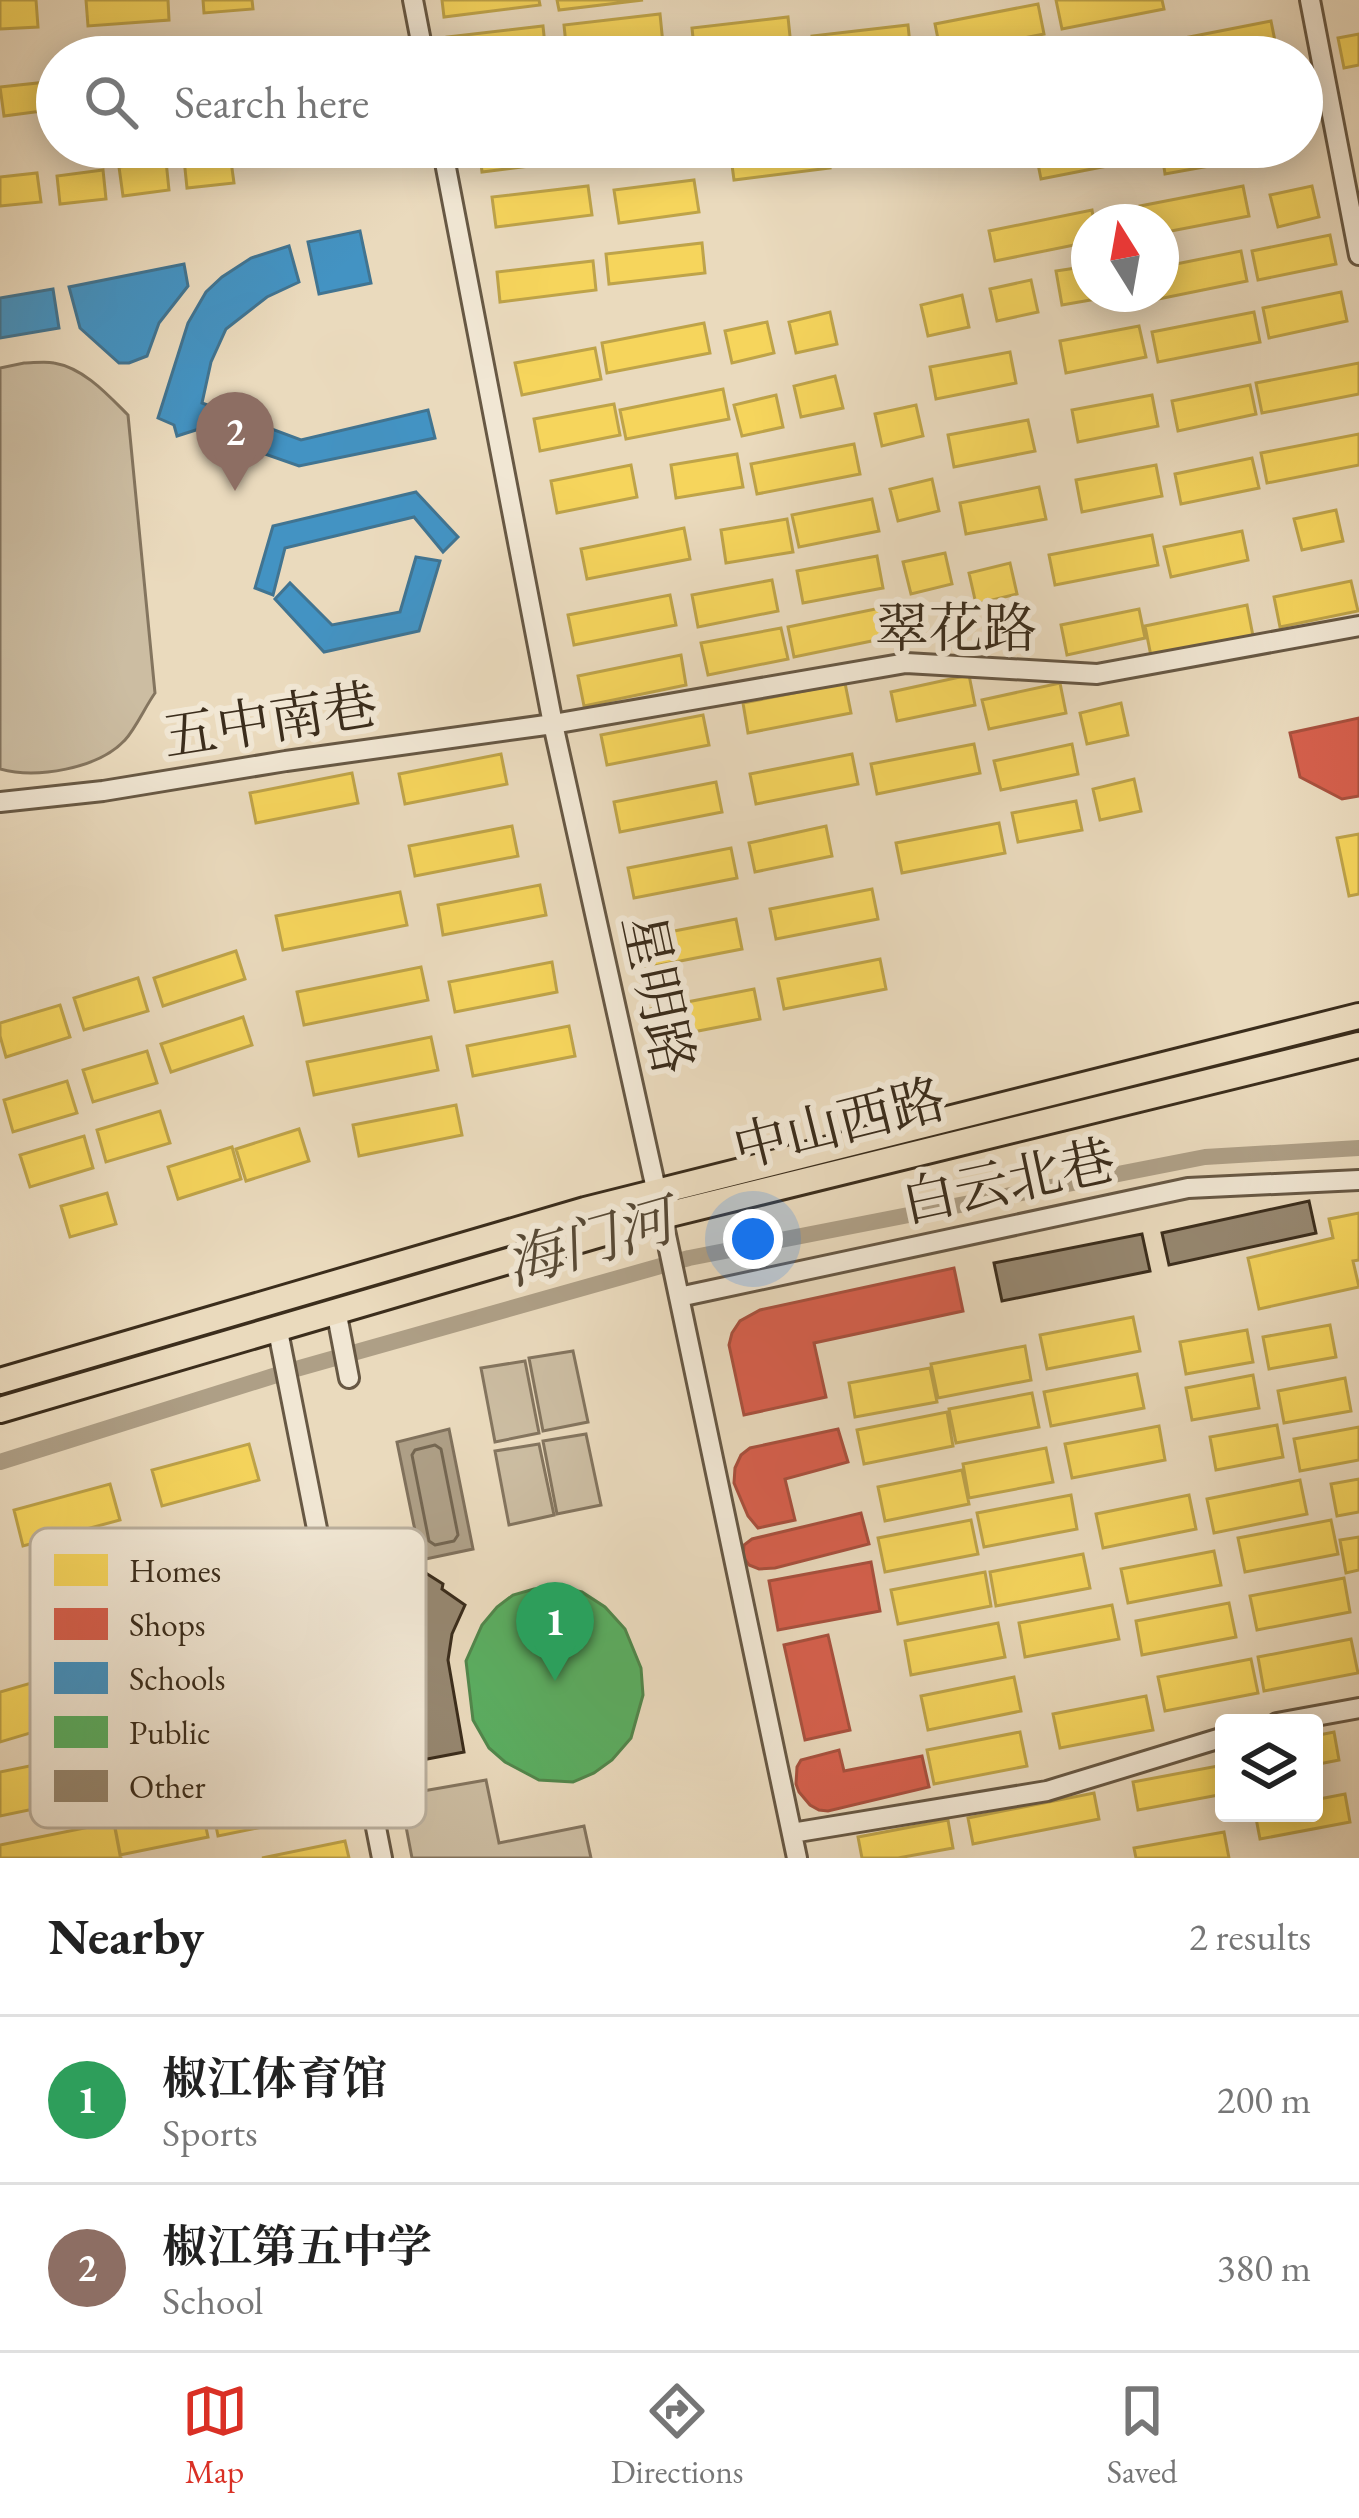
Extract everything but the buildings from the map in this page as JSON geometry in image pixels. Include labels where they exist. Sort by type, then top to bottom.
[{"type":"main road","name":"中山西路","points":[[0,1410],[338,1321],[661,1212],[1359,1016]]},
{"type":"main road","name":"中山西路","points":[[0,1381],[585,1210],[661,1212],[1359,1045]]},
{"type":"street","points":[[413,0],[420,36]]},
{"type":"street","points":[[1310,0],[1317,36]]},
{"type":"street","points":[[1323,68],[1359,255]]},
{"type":"street","name":"星明路","points":[[446,168],[553,724],[797,1858]]},
{"type":"street","name":"翠花路","points":[[553,724],[906,663],[1097,674],[1359,626]]},
{"type":"street","name":"五中南巷","points":[[0,802],[553,724]]},
{"type":"street","name":"白云北巷","points":[[679,1297],[1189,1188],[1359,1180]]},
{"type":"street","points":[[338,1321],[349,1378]]},
{"type":"street","points":[[279,1337],[317,1528]]},
{"type":"street","points":[[1323,1715],[1359,1708]]},
{"type":"street","points":[[792,1833],[1047,1791],[1215,1740]]},
{"type":"street","points":[[376,1828],[382,1858]]},
{"type":"shaded area","points":[[50,362],[75,370],[128,415],[155,693],[129,735],[113,750],[83,765],[31,773],[0,769],[0,368]]},
{"type":"shaded area","points":[[573,1351],[588,1422],[543,1431],[529,1358]]},
{"type":"shaded area","points":[[525,1361],[539,1433],[495,1442],[481,1368]]},
{"type":"shaded area","points":[[586,1434],[601,1505],[557,1514],[543,1441]]},
{"type":"shaded area","points":[[539,1444],[554,1515],[509,1525],[495,1451]]},
{"type":"shaded area","points":[[486,1780],[499,1843],[584,1826],[591,1858],[412,1858],[406,1828],[426,1828],[426,1790]]},
{"type":"water","points":[[449,1429],[473,1549],[426,1559],[426,1528],[414,1528],[397,1442]]},
{"type":"waterway","name":"海门河","points":[[0,1462],[289,1371],[689,1258],[1205,1157],[1359,1148]]},
{"type":"place","name":"椒江第五中学","points":[[235,491]]},
{"type":"place","name":"椒江体育馆","points":[[555,1681]]}]
